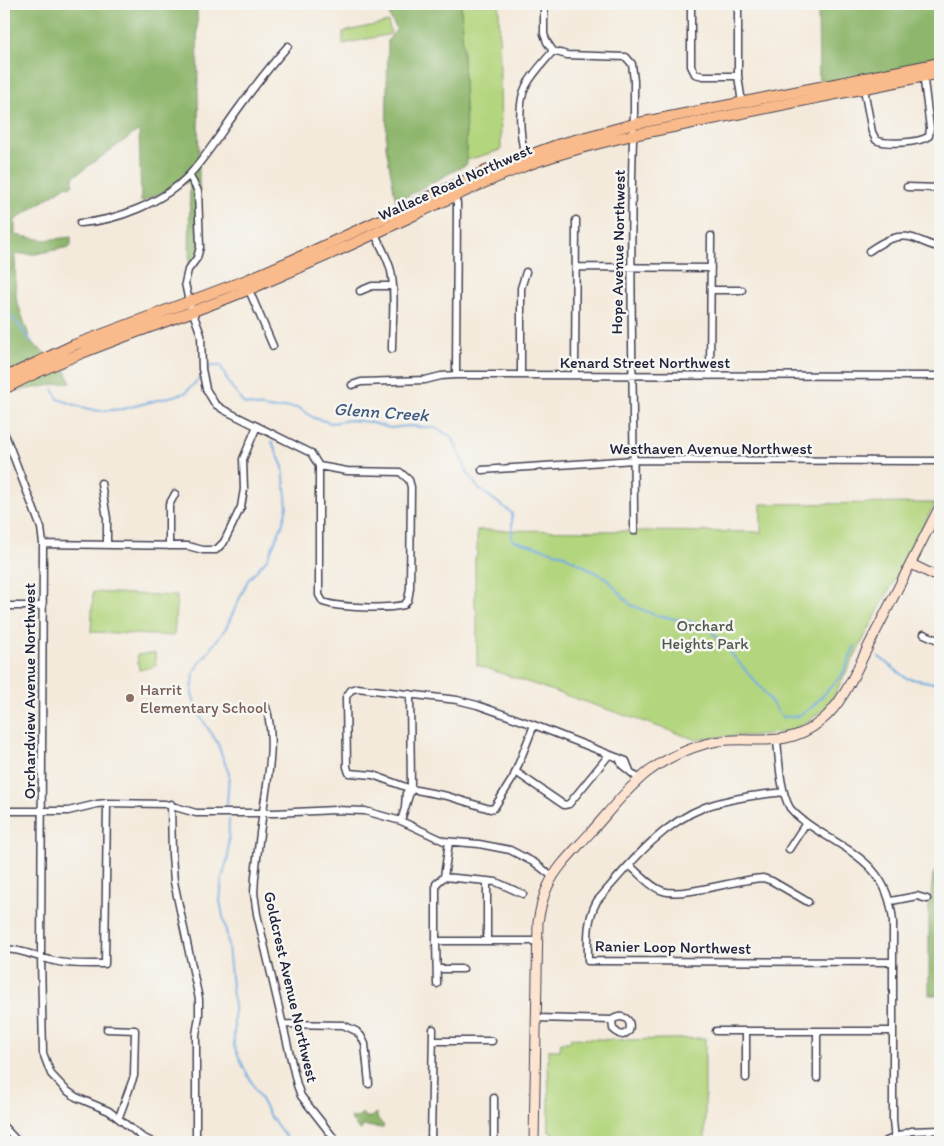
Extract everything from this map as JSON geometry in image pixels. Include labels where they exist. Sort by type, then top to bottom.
[{"type":"main road","name":"Wallace Road Northwest","points":[[4,389],[56,363],[191,307],[298,258],[542,160],[595,144],[633,129],[774,107],[864,89],[922,72],[940,63]]},
{"type":"main road","name":"Wallace Road Northwest","points":[[4,378],[74,345],[248,290],[372,229],[469,178],[560,144],[742,103],[922,72],[940,73]]},
{"type":"main road","points":[[774,107],[776,102],[806,96],[823,88]]},
{"type":"main road","points":[[534,1142],[538,941],[541,904],[553,877],[640,779],[663,762],[679,753],[707,743],[740,740],[776,740],[803,733],[822,721],[834,708],[857,668],[940,506]]},
{"type":"main road","points":[[910,564],[940,578]]},
{"type":"street","points":[[525,156],[521,140],[521,105],[524,91],[527,84],[553,51],[544,34],[544,4]]},
{"type":"street","points":[[691,4],[691,66],[693,71],[695,74],[704,76],[738,76]]},
{"type":"street","points":[[738,4],[738,76],[742,103]]},
{"type":"street","points":[[80,223],[107,220],[136,210],[157,198],[189,175],[219,137],[263,75],[288,46]]},
{"type":"street","name":"Hope Avenue Northwest","points":[[553,51],[567,56],[626,57],[632,64],[634,81],[631,349],[633,375],[634,531]]},
{"type":"street","points":[[864,89],[872,132],[876,140],[883,142],[922,140],[928,136],[930,128],[922,72]]},
{"type":"street","points":[[189,175],[198,191],[200,218],[199,252],[188,270],[185,283],[200,335],[202,368],[209,396],[214,404],[311,452],[320,466],[319,594],[323,602],[343,607],[404,604],[408,600],[410,588],[411,487],[409,480],[400,472],[347,471],[320,466]]},
{"type":"street","points":[[907,187],[940,188]]},
{"type":"street","points":[[454,196],[457,203],[456,375]]},
{"type":"street","points":[[575,375],[576,220]]},
{"type":"street","points":[[372,229],[386,255],[391,271],[392,349]]},
{"type":"street","points":[[710,376],[711,236]]},
{"type":"street","points":[[869,251],[886,241],[900,237],[914,238],[932,246],[940,247]]},
{"type":"street","points":[[576,267],[711,268]]},
{"type":"street","points":[[521,375],[521,288],[526,272]]},
{"type":"street","points":[[360,291],[372,286],[392,286]]},
{"type":"street","points":[[248,290],[273,346]]},
{"type":"street","points":[[711,290],[742,290]]},
{"type":"street","name":"Kenard Street Northwest","points":[[352,385],[361,382],[425,380],[456,375],[940,376]]},
{"type":"street","points":[[44,544],[188,546],[210,551],[219,548],[224,542],[243,499],[243,459],[257,426]]},
{"type":"street","name":"Orchardview Avenue Northwest","points":[[4,432],[41,528],[44,544],[42,606],[41,957],[42,1041],[46,1063],[51,1074],[66,1090],[76,1097],[110,1111],[142,1137],[152,1142]]},
{"type":"street","name":"Westhaven Avenue Northwest","points":[[482,470],[634,460],[940,461]]},
{"type":"street","points":[[101,483],[105,498],[107,545]]},
{"type":"street","points":[[169,546],[169,505],[175,494]]},
{"type":"street","points":[[4,606],[42,606]]},
{"type":"street","points":[[924,634],[940,641]]},
{"type":"street","points":[[534,725],[516,772],[506,791],[494,808],[490,809],[447,796],[411,789],[372,775],[349,774],[347,770],[346,697],[350,690],[357,688],[438,696],[470,703],[534,725],[618,758],[622,765],[640,779]]},
{"type":"street","points":[[401,821],[411,789],[410,694]]},
{"type":"street","name":"Goldcrest Avenue Northwest","points":[[266,707],[270,730],[270,751],[254,893],[257,914],[297,1085],[301,1096],[337,1142]]},
{"type":"street","points":[[776,740],[784,792],[790,807],[806,823],[860,856],[883,883],[890,901],[893,922],[895,1140]]},
{"type":"street","points":[[516,772],[564,805],[569,804],[609,755]]},
{"type":"street","name":"Ranier Loop Northwest","points":[[784,792],[738,798],[704,808],[663,832],[648,845],[596,901],[588,922],[588,961],[893,962]]},
{"type":"street","points":[[4,949],[19,950],[66,964],[105,964],[107,803]]},
{"type":"street","points":[[4,811],[68,811],[107,803],[172,804],[189,812],[196,813],[356,811],[375,813],[401,821],[438,839],[502,848],[535,863],[553,877]]},
{"type":"street","points":[[172,804],[172,868],[174,882],[200,999],[200,1016],[196,1035],[196,1142]]},
{"type":"street","points":[[789,849],[806,823]]},
{"type":"street","points":[[437,984],[436,884],[444,877],[449,842]]},
{"type":"street","points":[[629,865],[664,892],[679,892],[763,878],[772,880],[808,902]]},
{"type":"street","points":[[444,877],[496,882],[523,894]]},
{"type":"street","points":[[486,881],[486,941]]},
{"type":"street","points":[[890,901],[910,896],[927,899]]},
{"type":"street","points":[[436,941],[538,941]]},
{"type":"street","points":[[437,969],[463,969]]},
{"type":"street","points":[[537,1018],[612,1020]]},
{"type":"street","points":[[283,1024],[343,1025],[351,1027],[361,1036],[364,1044],[369,1084]]},
{"type":"street","points":[[107,1029],[135,1030],[134,1076],[119,1117]]},
{"type":"street","points":[[431,1142],[433,1029]]},
{"type":"street","points":[[716,1031],[893,1031]]},
{"type":"street","points":[[746,1031],[746,1078]]},
{"type":"street","points":[[817,1031],[817,1078]]},
{"type":"street","points":[[433,1041],[492,1041]]},
{"type":"street","points":[[494,1098],[494,1142]]},
{"type":"street","points":[[4,1127],[18,1142]]},
{"type":"street","points":[[884,1142],[895,1140],[911,1131],[940,1130]]},
{"type":"green space","points":[[4,4],[197,4],[200,260],[189,264],[190,181],[141,202],[139,130],[73,177],[73,184],[70,187],[67,185],[15,220],[15,235],[45,240],[71,237],[71,246],[69,247],[36,254],[15,254],[16,298],[31,342],[65,369],[71,382],[4,393]]},
{"type":"green space","points":[[388,4],[461,4],[467,164],[396,202],[386,147],[388,40],[397,29],[390,18]]},
{"type":"green space","points":[[461,4],[499,4],[501,150],[467,160]]},
{"type":"green space","points":[[818,4],[940,4],[940,63],[819,90]]},
{"type":"green space","points":[[388,22],[391,34],[343,44],[343,32]]},
{"type":"green space","name":"Orchard Heights Park","points":[[935,503],[832,699],[817,715],[802,725],[786,731],[697,740],[477,665],[475,557],[477,556],[477,530],[761,532],[761,504]]},
{"type":"green space","points":[[93,592],[177,596],[174,636],[91,632]]},
{"type":"green space","points":[[155,653],[156,666],[139,670],[137,655]]},
{"type":"green space","points":[[940,863],[940,995],[929,995],[929,900],[933,875]]},
{"type":"green space","points":[[571,1038],[623,1040],[705,1038],[705,1142],[553,1142],[552,1132],[549,1132],[548,1050],[560,1050],[561,1042],[570,1042]]},
{"type":"green space","points":[[362,1113],[365,1117],[371,1117],[377,1113],[377,1118],[384,1126],[383,1128],[363,1126],[361,1130],[356,1127],[350,1117],[357,1118]]},
{"type":"waterway","name":"Glenn Creek","points":[[4,307],[32,342]]},
{"type":"waterway","name":"Glenn Creek","points":[[204,373],[210,366],[221,366],[228,382],[244,404],[275,409],[299,408],[314,418],[332,423],[350,420],[369,422],[390,428],[409,426],[436,428],[452,437],[468,473],[478,488],[512,513],[512,540],[562,554],[606,578],[631,605],[655,615],[706,625],[761,688],[782,717],[798,716],[812,707],[842,675],[855,646]]},
{"type":"waterway","name":"Glenn Creek","points":[[53,389],[58,399],[99,411],[123,409],[185,393],[201,377]]},
{"type":"waterway","points":[[227,805],[229,774],[217,742],[198,713],[192,694],[194,671],[226,628],[248,580],[267,559],[282,526],[287,507],[283,467],[272,442]]},
{"type":"waterway","name":"Glenn Creek","points":[[879,657],[906,678],[940,684]]},
{"type":"waterway","points":[[229,819],[228,857],[222,878],[220,901],[227,936],[234,1007],[234,1046],[270,1116],[290,1142]]},
{"type":"place","name":"Harrit Elementary School","points":[[130,698]]}]
